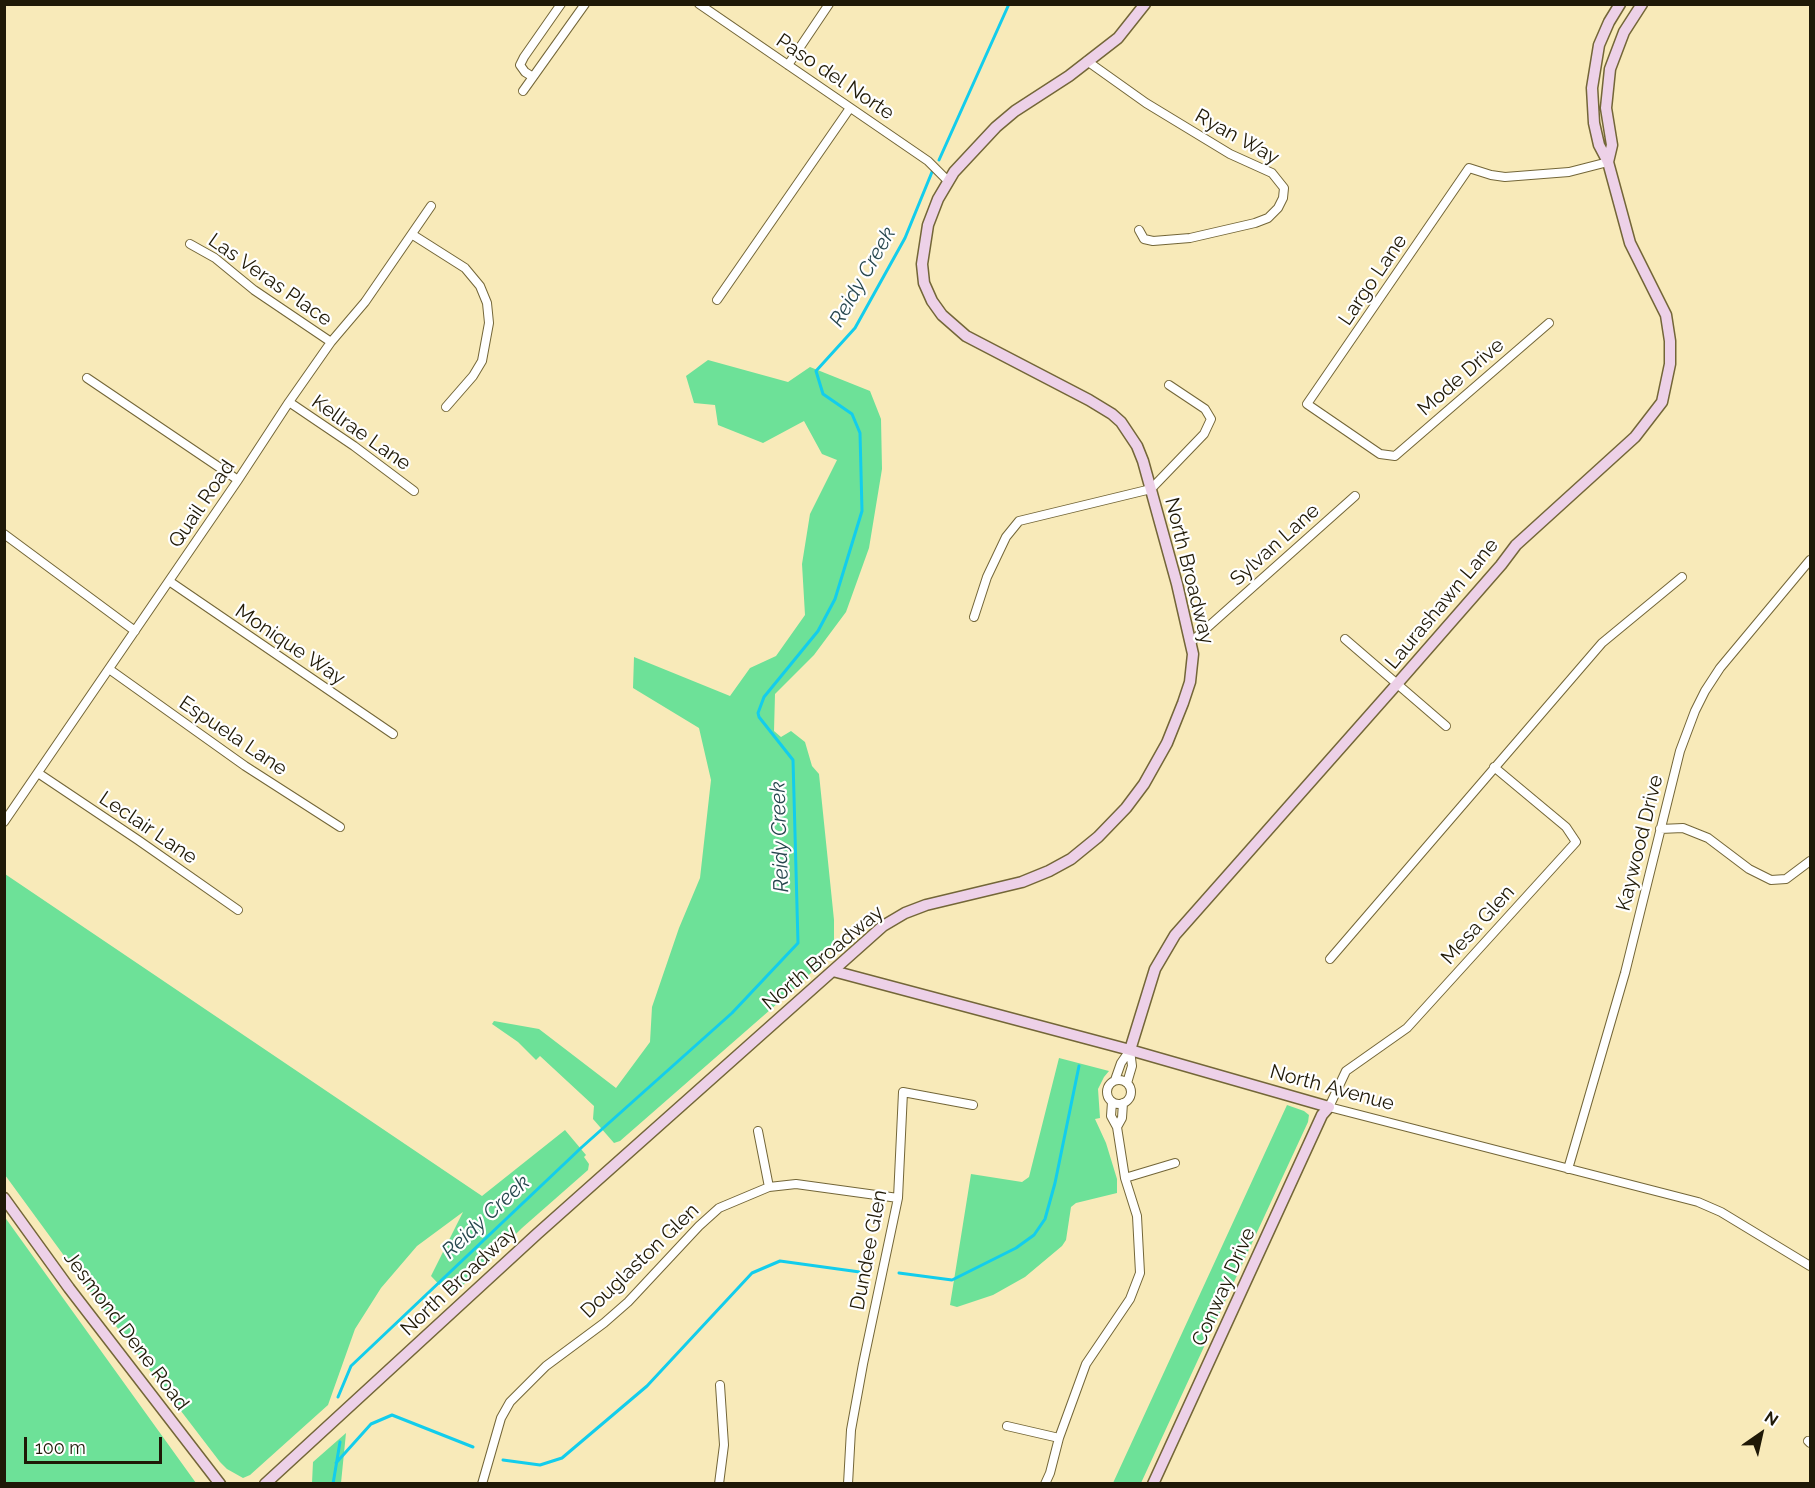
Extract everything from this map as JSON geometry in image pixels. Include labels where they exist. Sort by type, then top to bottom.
[{"type":"street","points":[[533,77],[520,65],[561,4]]},
{"type":"street","points":[[524,91],[585,4]]},
{"type":"street","name":"Paso del Norte","points":[[699,4],[928,161],[948,181]]},
{"type":"street","points":[[788,65],[829,4]]},
{"type":"street","name":"North Broadway","points":[[265,1484],[537,1234],[884,926],[905,913],[926,905],[1022,882],[1049,871],[1071,858],[1098,837],[1126,808],[1144,784],[1167,743],[1183,703],[1190,682],[1193,654],[1151,489],[1137,446],[1112,414],[966,336],[942,315],[932,301],[924,283],[922,264],[928,225],[948,181],[996,127],[1015,111],[1069,76],[1118,38],[1145,4]]},
{"type":"street","name":"Laurashawn Lane","points":[[1130,1050],[1155,969],[1175,935],[1502,565],[1516,545],[1635,437],[1662,402],[1670,364],[1670,341],[1666,315],[1630,243],[1608,162],[1599,145],[1594,123],[1592,88],[1599,45],[1609,21],[1620,4]]},
{"type":"street","name":"Laurashawn Lane","points":[[1608,162],[1612,145],[1606,108],[1610,69],[1624,32],[1641,4]]},
{"type":"street","name":"Ryan Way","points":[[1087,61],[1155,109],[1230,154],[1272,173],[1284,188],[1283,198],[1278,207],[1268,218],[1255,223],[1190,238],[1153,241],[1144,239],[1138,230]]},
{"type":"street","points":[[717,300],[850,108]]},
{"type":"street","name":"Largo Lane","points":[[1395,456],[1380,454],[1307,404],[1469,168],[1505,177],[1569,172],[1608,162]]},
{"type":"street","name":"Quail Road","points":[[4,822],[289,402],[331,342],[365,302],[431,206]]},
{"type":"street","points":[[413,235],[465,268],[480,286],[487,303],[489,323],[482,361],[473,376],[446,407]]},
{"type":"street","name":"Las Veras Place","points":[[190,244],[215,258],[254,290],[331,342]]},
{"type":"street","name":"Mode Drive","points":[[1395,456],[1549,323]]},
{"type":"street","points":[[87,378],[238,480]]},
{"type":"street","points":[[974,616],[987,577],[1006,537],[1018,521],[1151,489],[1204,434],[1211,419],[1205,409],[1169,385]]},
{"type":"street","name":"Kellrae Lane","points":[[289,402],[354,446],[414,491]]},
{"type":"street","name":"Sylvan Lane","points":[[1191,642],[1355,496]]},
{"type":"street","points":[[4,534],[135,630]]},
{"type":"street","name":"Kaywood Drive","points":[[1568,1169],[1625,973],[1680,751],[1695,711],[1720,668],[1810,560]]},
{"type":"street","points":[[1330,959],[1602,643],[1683,577]]},
{"type":"street","name":"Monique Way","points":[[169,582],[393,734]]},
{"type":"street","points":[[1345,639],[1446,726]]},
{"type":"street","name":"Espuela Lane","points":[[109,669],[245,766],[340,827]]},
{"type":"street","name":"Mesa Glen","points":[[1329,1107],[1346,1071],[1407,1028],[1576,842],[1566,827],[1494,767]]},
{"type":"street","name":"Leclair Lane","points":[[38,774],[238,910]]},
{"type":"street","points":[[1660,829],[1683,828],[1708,838],[1749,869],[1771,880],[1786,879],[1810,861]]},
{"type":"street","name":"North Avenue","points":[[833,971],[1130,1050],[1329,1107],[1698,1202],[1729,1217],[1810,1266]]},
{"type":"street","points":[[1045,1484],[1086,1364],[1130,1299],[1140,1274],[1137,1216],[1125,1178],[1117,1126],[1111,1116],[1112,1102],[1107,1096],[1107,1089],[1115,1080],[1121,1062],[1130,1050]]},
{"type":"street","points":[[1127,1083],[1132,1066],[1130,1050]]},
{"type":"street","points":[[1115,1080],[1123,1080],[1131,1089],[1130,1096],[1123,1103],[1122,1118],[1117,1126]]},
{"type":"street","name":"Dundee Glen","points":[[848,1484],[851,1430],[898,1198],[903,1092],[973,1105]]},
{"type":"street","points":[[1112,1102],[1123,1103]]},
{"type":"street","name":"Conway Drive","points":[[1153,1484],[1300,1162],[1322,1115],[1329,1107]]},
{"type":"street","points":[[758,1131],[769,1187]]},
{"type":"street","points":[[1125,1178],[1175,1163]]},
{"type":"street","name":"Douglaston Glen","points":[[482,1484],[501,1418],[510,1402],[546,1366],[628,1302],[699,1226],[719,1208],[769,1187],[796,1184],[898,1198]]},
{"type":"street","name":"Jesmond Dene Road","points":[[4,1198],[69,1288],[220,1484]]},
{"type":"street","points":[[719,1484],[724,1445],[720,1384]]},
{"type":"street","points":[[1006,1426],[1059,1438]]},
{"type":"green space","points":[[708,360],[788,382],[810,367],[870,391],[881,419],[882,469],[869,548],[846,612],[814,655],[775,694],[774,731],[781,737],[791,731],[805,742],[812,766],[819,774],[834,920],[834,942],[829,949],[829,956],[794,989],[620,1141],[614,1143],[593,1119],[594,1106],[540,1056],[536,1060],[518,1042],[492,1024],[494,1021],[539,1029],[616,1088],[650,1042],[652,1007],[679,928],[700,878],[711,780],[699,728],[633,688],[634,657],[730,696],[750,668],[776,656],[805,615],[802,564],[810,514],[837,460],[822,454],[804,421],[763,443],[718,425],[715,405],[694,403],[686,376]]},
{"type":"green space","points":[[5,874],[482,1196],[565,1130],[586,1155],[584,1157],[589,1164],[588,1170],[522,1228],[451,1297],[431,1276],[463,1212],[417,1246],[381,1288],[355,1329],[328,1405],[250,1475],[243,1478],[220,1462],[103,1309],[5,1175]]},
{"type":"green space","points":[[1059,1058],[1109,1071],[1098,1089],[1100,1118],[1095,1119],[1106,1143],[1117,1179],[1117,1193],[1076,1203],[1071,1207],[1066,1240],[1025,1277],[993,1295],[957,1307],[950,1305],[971,1174],[1022,1182],[1029,1177]]},
{"type":"green space","points":[[1287,1105],[1309,1115],[1308,1122],[1141,1483],[1113,1483]]},
{"type":"green space","points":[[4,1216],[96,1344],[196,1483],[5,1483]]},
{"type":"green space","points":[[346,1433],[341,1483],[312,1483],[313,1462]]},
{"type":"waterway","name":"Reidy Creek","points":[[939,160],[1009,4]]},
{"type":"waterway","name":"Reidy Creek","points":[[338,1397],[351,1366],[582,1147],[732,1013],[798,943],[793,760],[758,713],[764,697],[818,631],[835,599],[862,511],[860,433],[852,414],[823,394],[816,371],[855,328],[905,238],[932,172]]},
{"type":"waterway","points":[[899,1273],[952,1280],[1016,1248],[1034,1235],[1045,1219],[1055,1183],[1079,1066]]},
{"type":"waterway","points":[[503,1460],[540,1465],[562,1458],[647,1386],[752,1273],[780,1261],[867,1273]]},
{"type":"waterway","points":[[336,1463],[371,1424],[392,1415],[473,1447]]},
{"type":"waterway","name":"Reidy Creek","points":[[333,1484],[340,1442]]}]
